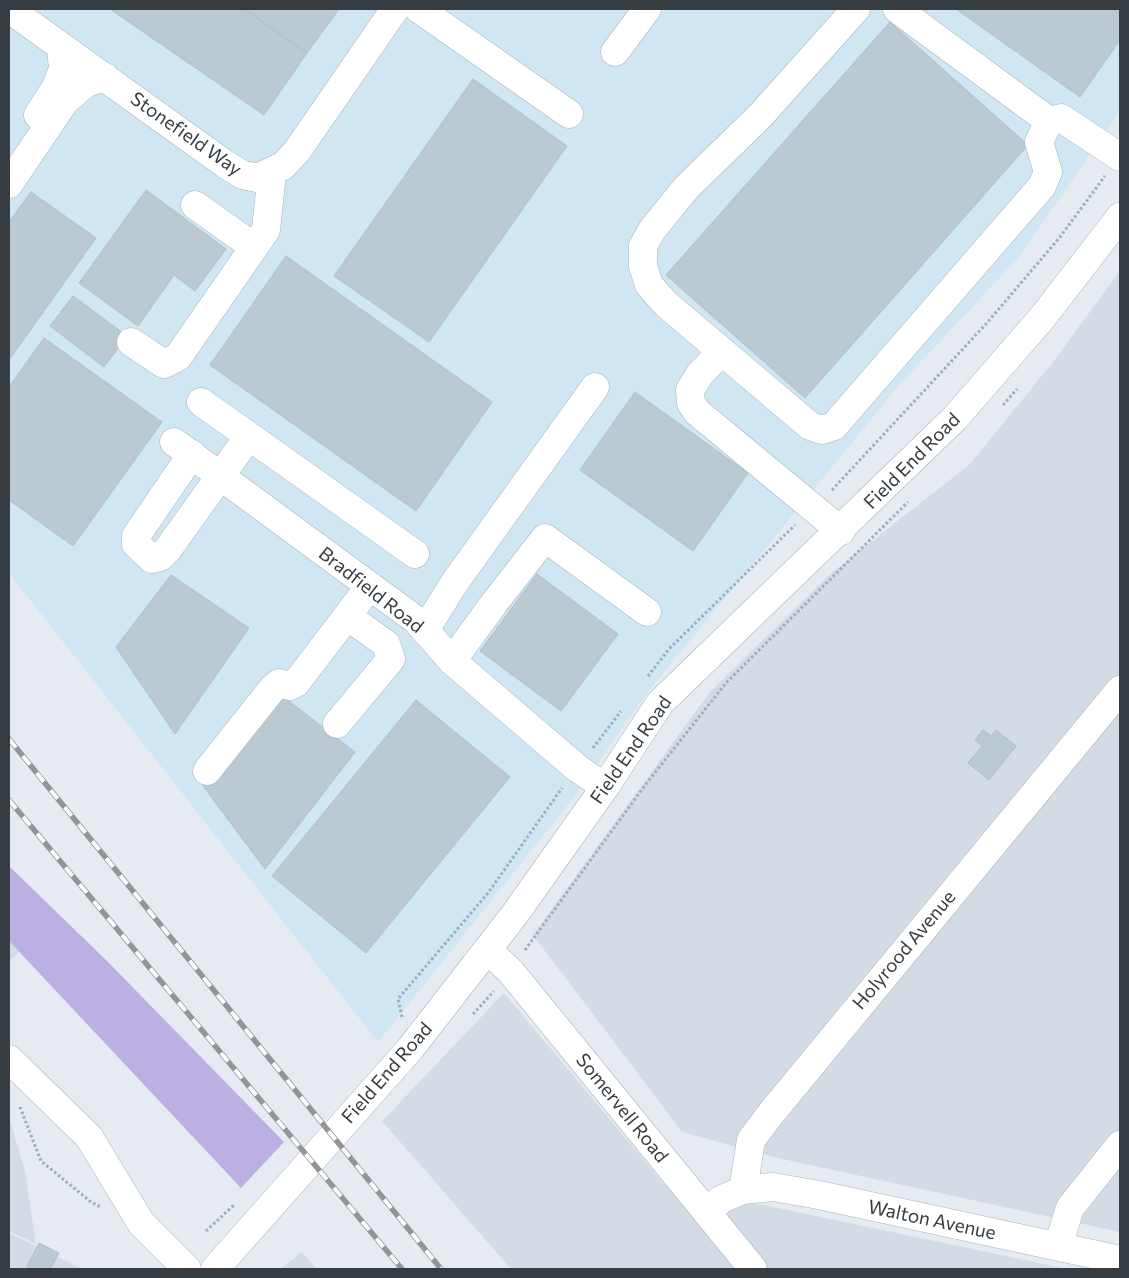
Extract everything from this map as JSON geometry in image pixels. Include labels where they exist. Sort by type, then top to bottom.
[{"type":"street","name":"Stonefield Way","points":[[9,9],[243,175],[257,178],[283,166],[297,151],[395,9]]},
{"type":"street","points":[[419,9],[569,114]]},
{"type":"street","points":[[615,52],[647,9]]},
{"type":"street","points":[[856,9],[760,116],[686,188],[652,230],[643,246],[643,266],[649,285],[666,304],[810,426],[822,430],[834,426],[1042,186],[1048,172],[1039,142],[1049,121]]},
{"type":"street","points":[[897,9],[1049,121]]},
{"type":"street","points":[[9,160],[55,89],[63,69],[61,47]]},
{"type":"street","points":[[9,184],[65,101],[86,83],[104,77]]},
{"type":"street","points":[[1049,121],[1061,118],[1120,157]]},
{"type":"street","points":[[131,342],[164,364],[178,357],[266,230],[269,219],[272,172]]},
{"type":"street","points":[[195,205],[254,247]]},
{"type":"street","name":"Field End Road","points":[[215,1269],[410,1049],[488,950],[604,787],[660,703],[841,531],[955,418],[1042,318],[1120,218]]},
{"type":"street","points":[[722,351],[700,374],[690,390],[692,403],[697,412],[841,531]]},
{"type":"street","points":[[425,630],[455,582],[594,387]]},
{"type":"street","points":[[201,402],[415,554]]},
{"type":"street","points":[[220,476],[249,436]]},
{"type":"street","name":"Bradfield Road","points":[[220,476],[160,557],[152,559],[140,550],[136,544],[136,536],[183,448],[416,620],[452,660],[578,768],[604,787]]},
{"type":"street","points":[[452,660],[545,538],[647,612]]},
{"type":"street","points":[[207,771],[279,682],[290,686],[296,683],[370,586]]},
{"type":"street","points":[[337,724],[391,659],[386,644],[347,616]]},
{"type":"street","name":"Holyrood Avenue","points":[[743,1190],[751,1140],[772,1110],[1120,690]]},
{"type":"street","name":"Somervell Road","points":[[488,950],[511,972],[752,1269]]},
{"type":"street","points":[[9,1059],[89,1137],[141,1223],[187,1269]]},
{"type":"street","points":[[1058,1246],[1070,1208],[1120,1145]]},
{"type":"street","name":"Walton Avenue","points":[[743,1190],[773,1187],[1120,1260]]},
{"type":"street","points":[[706,1211],[722,1199],[743,1190]]},
{"type":"path","points":[[996,412],[1022,382]]},
{"type":"path","points":[[471,1015],[511,972],[537,932],[646,784],[726,683],[915,495]]},
{"type":"path","points":[[19,1105],[40,1161],[91,1202],[141,1223]]},
{"type":"shaded area","points":[[9,9],[1120,9],[1120,111],[1019,257],[900,384],[643,698],[575,796],[378,1042],[9,573]]},
{"type":"shaded area","points":[[1120,271],[1120,1232],[773,1157],[682,1132],[533,935],[709,693],[829,575],[970,464],[1053,362]]},
{"type":"shaded area","points":[[9,866],[108,962],[284,1142],[241,1188],[9,941]]},
{"type":"shaded area","points":[[9,941],[19,952],[9,962]]},
{"type":"shaded area","points":[[504,993],[664,1184],[1067,1269],[511,1269],[382,1121]]},
{"type":"shaded area","points":[[9,1117],[25,1171],[36,1244],[9,1231]]},
{"type":"shaded area","points":[[9,1233],[82,1269],[9,1269]]},
{"type":"shaded area","points":[[302,1252],[317,1269],[280,1269]]},
{"type":"building","points":[[110,9],[244,9],[307,53],[264,115]]},
{"type":"building","points":[[244,9],[339,9],[307,53]]},
{"type":"building","points":[[956,9],[1120,9],[1120,40],[1080,97]]},
{"type":"building","points":[[890,22],[1028,145],[805,398],[666,275]]},
{"type":"building","points":[[473,79],[567,146],[429,342],[334,276]]},
{"type":"building","points":[[146,190],[226,249],[195,291],[174,275],[138,326],[79,283]]},
{"type":"building","points":[[31,192],[96,238],[9,360],[9,222]]},
{"type":"building","points":[[286,256],[492,402],[416,511],[210,365]]},
{"type":"building","points":[[73,296],[127,336],[104,367],[50,326]]},
{"type":"building","points":[[44,338],[162,422],[73,546],[9,500],[9,387]]},
{"type":"building","points":[[635,392],[748,473],[693,551],[580,470]]},
{"type":"building","points":[[537,574],[618,634],[561,711],[480,651]]},
{"type":"building","points":[[171,575],[249,628],[175,734],[116,647]]},
{"type":"building","points":[[281,695],[355,752],[265,869],[203,786]]},
{"type":"building","points":[[416,700],[510,777],[366,953],[272,876]]},
{"type":"building","points":[[983,730],[991,736],[996,730],[1016,746],[989,780],[968,763],[982,746],[975,740]]},
{"type":"building","points":[[39,1243],[59,1253],[50,1269],[26,1269]]},
{"type":"railway","points":[[9,739],[441,1269]]},
{"type":"railway","points":[[9,800],[402,1269]]}]
